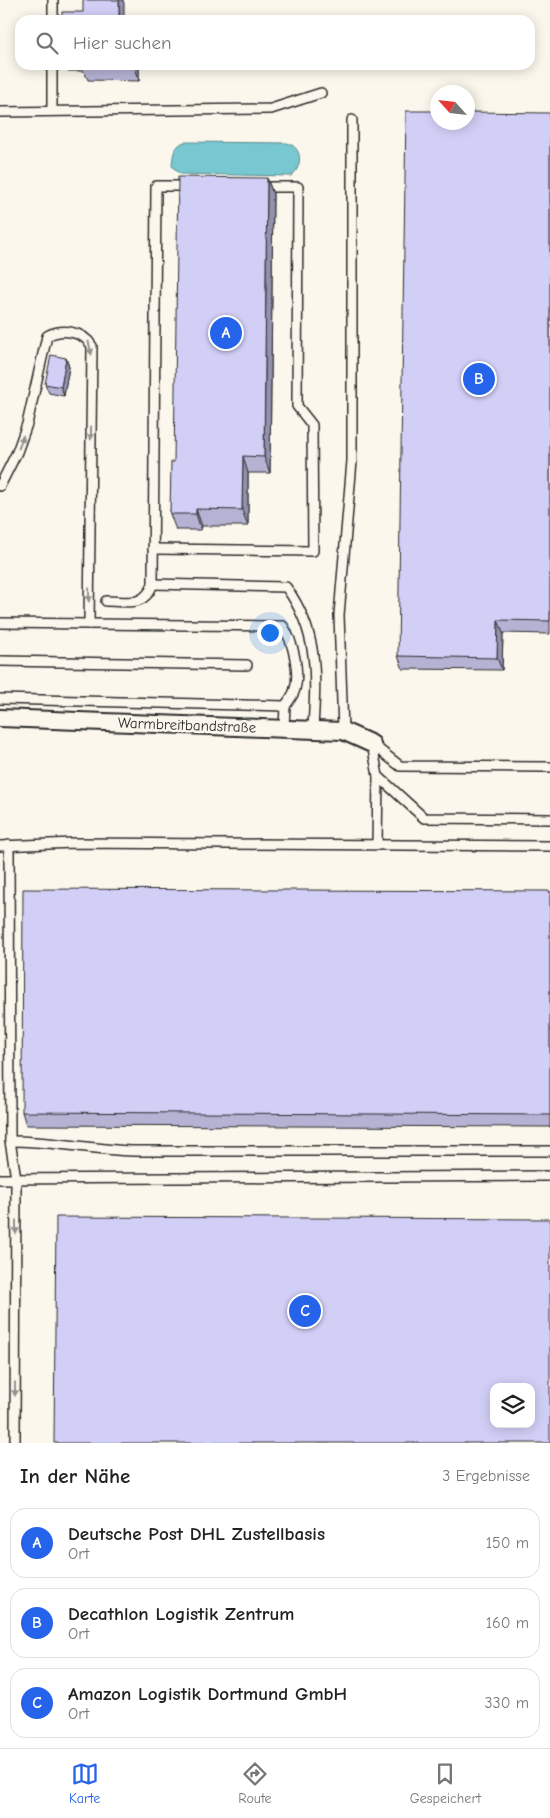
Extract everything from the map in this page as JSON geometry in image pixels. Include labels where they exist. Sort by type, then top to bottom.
[{"type":"street","name":"Warmbreitbandstraße","points":[[0,718],[343,731],[372,744]]},
{"type":"lane","points":[[52,15],[53,0]]},
{"type":"lane","points":[[52,70],[52,110]]},
{"type":"lane","points":[[0,112],[271,109],[321,93]]},
{"type":"lane","points":[[343,731],[339,615],[352,461],[352,120]]},
{"type":"lane","points":[[106,600],[140,601],[149,595],[153,584],[156,186],[203,186]]},
{"type":"lane","points":[[153,549],[313,550],[312,425],[297,406],[298,187],[251,187]]},
{"type":"lane","points":[[0,486],[17,452],[27,424],[46,336],[54,332],[86,337],[92,346],[88,624]]},
{"type":"lane","points":[[153,584],[286,587],[297,602],[310,635],[316,673],[313,729]]},
{"type":"lane","points":[[0,623],[283,626],[291,638],[296,669],[294,692],[285,706],[284,728]]},
{"type":"lane","points":[[0,661],[247,665]]},
{"type":"lane","points":[[0,698],[285,706]]},
{"type":"lane","points":[[372,744],[400,766],[550,767]]},
{"type":"lane","points":[[372,744],[378,776],[378,845]]},
{"type":"lane","points":[[378,776],[424,818],[550,819]]},
{"type":"lane","points":[[15,1443],[16,1178],[10,1141],[10,1021],[4,846],[74,843],[550,846]]},
{"type":"lane","points":[[0,1015],[10,1021]]},
{"type":"lane","points":[[10,1141],[44,1141],[89,1149],[132,1151],[550,1152]]},
{"type":"lane","points":[[0,1179],[550,1176]]},
{"type":"water","points":[[184,142],[287,143],[296,149],[300,158],[298,168],[291,176],[180,174],[172,166],[173,158],[176,149]]},
{"type":"building","points":[[83,0],[119,0],[119,15],[62,15],[62,12],[83,12]]},
{"type":"building","points":[[406,111],[430,111],[430,130],[475,130],[475,112],[550,113],[550,621],[498,620],[497,658],[398,656]]},
{"type":"building","points":[[178,177],[267,178],[264,457],[243,456],[242,510],[196,509],[196,514],[170,514],[171,462],[174,462]]},
{"type":"building","points":[[51,355],[66,358],[61,387],[45,384]]},
{"type":"building","points":[[23,889],[550,891],[550,1115],[22,1112]]},
{"type":"building","points":[[56,1217],[550,1219],[550,1443],[54,1443]]},
{"type":"place","name":"Deutsche Post DHL Zustellbasis","points":[[226,333]]},
{"type":"place","name":"Decathlon Logistik Zentrum","points":[[479,379]]},
{"type":"place","name":"Amazon Logistik Dortmund GmbH","points":[[305,1311]]}]
